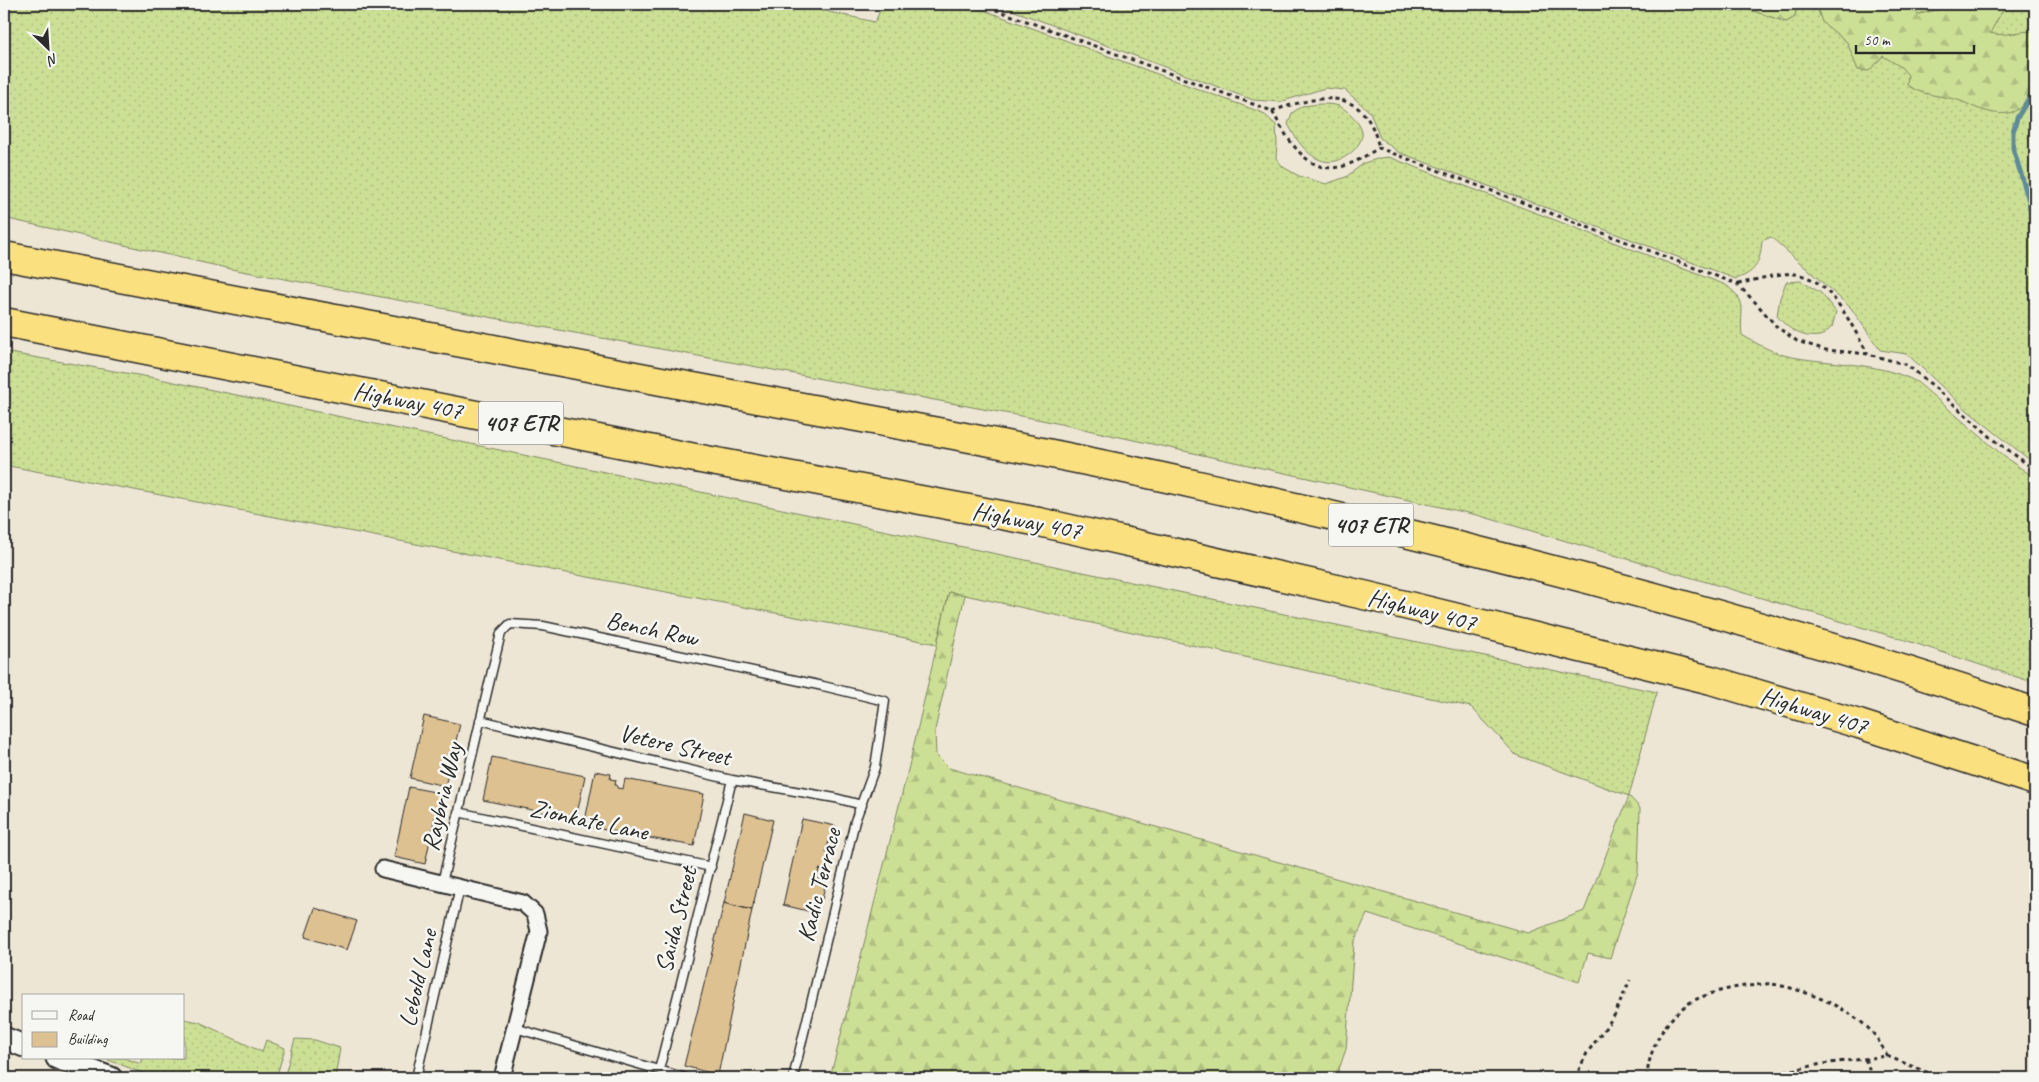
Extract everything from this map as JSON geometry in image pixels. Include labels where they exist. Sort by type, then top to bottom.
[{"type":"highway","name":"407 ETR","points":[[4,256],[968,437],[1212,488],[1476,549],[1745,622],[1956,685],[2035,712]]},
{"type":"highway","name":"Highway 407","points":[[4,322],[699,458],[1039,522],[1368,596],[1711,680],[1859,724],[2035,781]]},
{"type":"main road","points":[[4,1038],[22,1045]]},
{"type":"main road","points":[[62,1060],[112,1078]]},
{"type":"street","points":[[383,869],[523,903],[535,914],[539,930],[502,1078]]},
{"type":"lane","name":"Bench Row","points":[[480,720],[501,633],[510,624],[543,626],[886,701]]},
{"type":"lane","name":"Kadic Terrace","points":[[793,1078],[856,821],[875,767],[886,701]]},
{"type":"lane","name":"Vetere Street","points":[[480,720],[732,780],[835,798],[862,805]]},
{"type":"lane","name":"Raybria Way","points":[[442,883],[480,720]]},
{"type":"lane","name":"Saida Street","points":[[659,1070],[732,780]]},
{"type":"lane","name":"Zionkate Lane","points":[[458,812],[710,867]]},
{"type":"lane","name":"Lebold Lane","points":[[416,1078],[460,887]]},
{"type":"lane","points":[[515,1028],[686,1078]]},
{"type":"path","points":[[980,4],[1272,111],[1300,102],[1331,97],[1351,103],[1364,113],[1372,127],[1379,148]]},
{"type":"path","points":[[1272,111],[1286,136],[1305,160],[1326,168],[1346,165],[1379,148],[1737,284],[1755,302],[1776,328],[1797,341],[1826,350],[1868,354],[1907,365],[1992,438],[2035,470]]},
{"type":"path","points":[[1737,284],[1784,274],[1804,276],[1834,298],[1868,354]]},
{"type":"path","points":[[1575,1078],[1587,1053],[1614,1016],[1630,980]]},
{"type":"path","points":[[1647,1078],[1647,1068],[1654,1048],[1669,1022],[1686,1005],[1724,988],[1771,984],[1812,996],[1838,1007],[1860,1020],[1872,1032],[1887,1056]]},
{"type":"path","points":[[1753,1078],[1822,1064],[1887,1056],[1929,1073],[1958,1078]]},
{"type":"path","points":[[1864,1059],[1873,1078]]},
{"type":"green space","points":[[4,4],[802,4],[802,6],[875,22],[883,4],[967,4],[1263,113],[1276,125],[1276,158],[1283,167],[1299,176],[1326,184],[1346,177],[1364,163],[1389,157],[1726,285],[1741,302],[1742,335],[1770,350],[1803,359],[1853,364],[1886,370],[1917,382],[2006,458],[2035,478],[2035,683],[1905,640],[1477,515],[1042,420],[231,269],[4,218]]},
{"type":"green space","points":[[996,4],[1733,4],[1786,22],[1795,17],[1797,4],[2035,4],[2035,464],[1968,411],[1907,354],[1880,350],[1851,308],[1771,237],[1762,241],[1760,255],[1753,269],[1736,279],[1398,152],[1380,138],[1370,112],[1345,90],[1325,88],[1280,102],[1253,100]]},
{"type":"green space","points":[[1733,4],[1797,4],[1795,17],[1786,22]]},
{"type":"green space","points":[[1816,4],[1910,4],[1910,9],[1919,14],[1948,7],[1968,10],[1986,4],[2002,4],[2005,6],[1990,33],[2001,35],[2029,31],[2035,32],[2033,76],[2025,102],[2016,110],[2003,114],[1982,110],[1958,100],[1925,93],[1907,85],[1908,75],[1901,67],[1883,56],[1869,71],[1858,70],[1847,42],[1822,22]]},
{"type":"green space","points":[[1335,105],[1343,108],[1356,120],[1362,132],[1361,139],[1355,149],[1334,161],[1316,158],[1308,152],[1300,144],[1288,124],[1292,113],[1302,106]]},
{"type":"green space","points":[[1801,281],[1821,293],[1836,312],[1832,327],[1821,336],[1807,336],[1795,332],[1777,316],[1780,298],[1786,282]]},
{"type":"green space","points":[[4,352],[155,378],[1657,692],[1629,796],[1516,755],[1471,707],[965,595],[949,592],[937,644],[4,465]]},
{"type":"green space","points":[[949,592],[965,595],[935,730],[936,755],[949,768],[1528,933],[1584,911],[1629,796],[1640,808],[1638,872],[1610,958],[1588,953],[1579,982],[1367,914],[1354,943],[1346,1049],[1336,1078],[830,1078],[909,766]]},
{"type":"green space","points":[[185,1019],[199,1022],[262,1052],[266,1040],[285,1048],[276,1078],[156,1078],[108,1060],[130,1060],[141,1064],[142,1060],[185,1060]]},
{"type":"green space","points":[[295,1039],[315,1040],[340,1048],[335,1078],[284,1078]]},
{"type":"building","points":[[424,716],[460,724],[445,786],[410,778]]},
{"type":"building","points":[[492,757],[585,776],[576,819],[483,800]]},
{"type":"building","points":[[595,771],[611,774],[610,779],[616,780],[615,785],[617,785],[617,788],[623,789],[625,779],[704,794],[694,846],[584,826]]},
{"type":"building","points":[[409,787],[440,793],[425,864],[394,857]]},
{"type":"building","points":[[745,813],[773,820],[752,910],[724,903]]},
{"type":"building","points":[[802,819],[836,826],[833,842],[829,841],[826,852],[831,853],[827,871],[819,869],[817,879],[826,881],[822,900],[815,898],[812,912],[783,905]]},
{"type":"building","points":[[724,903],[752,910],[718,1075],[684,1066]]},
{"type":"building","points":[[315,908],[357,921],[347,950],[305,937]]},
{"type":"waterway","points":[[2035,88],[2017,118],[2013,132],[2013,148],[2029,201],[2035,244]]}]
